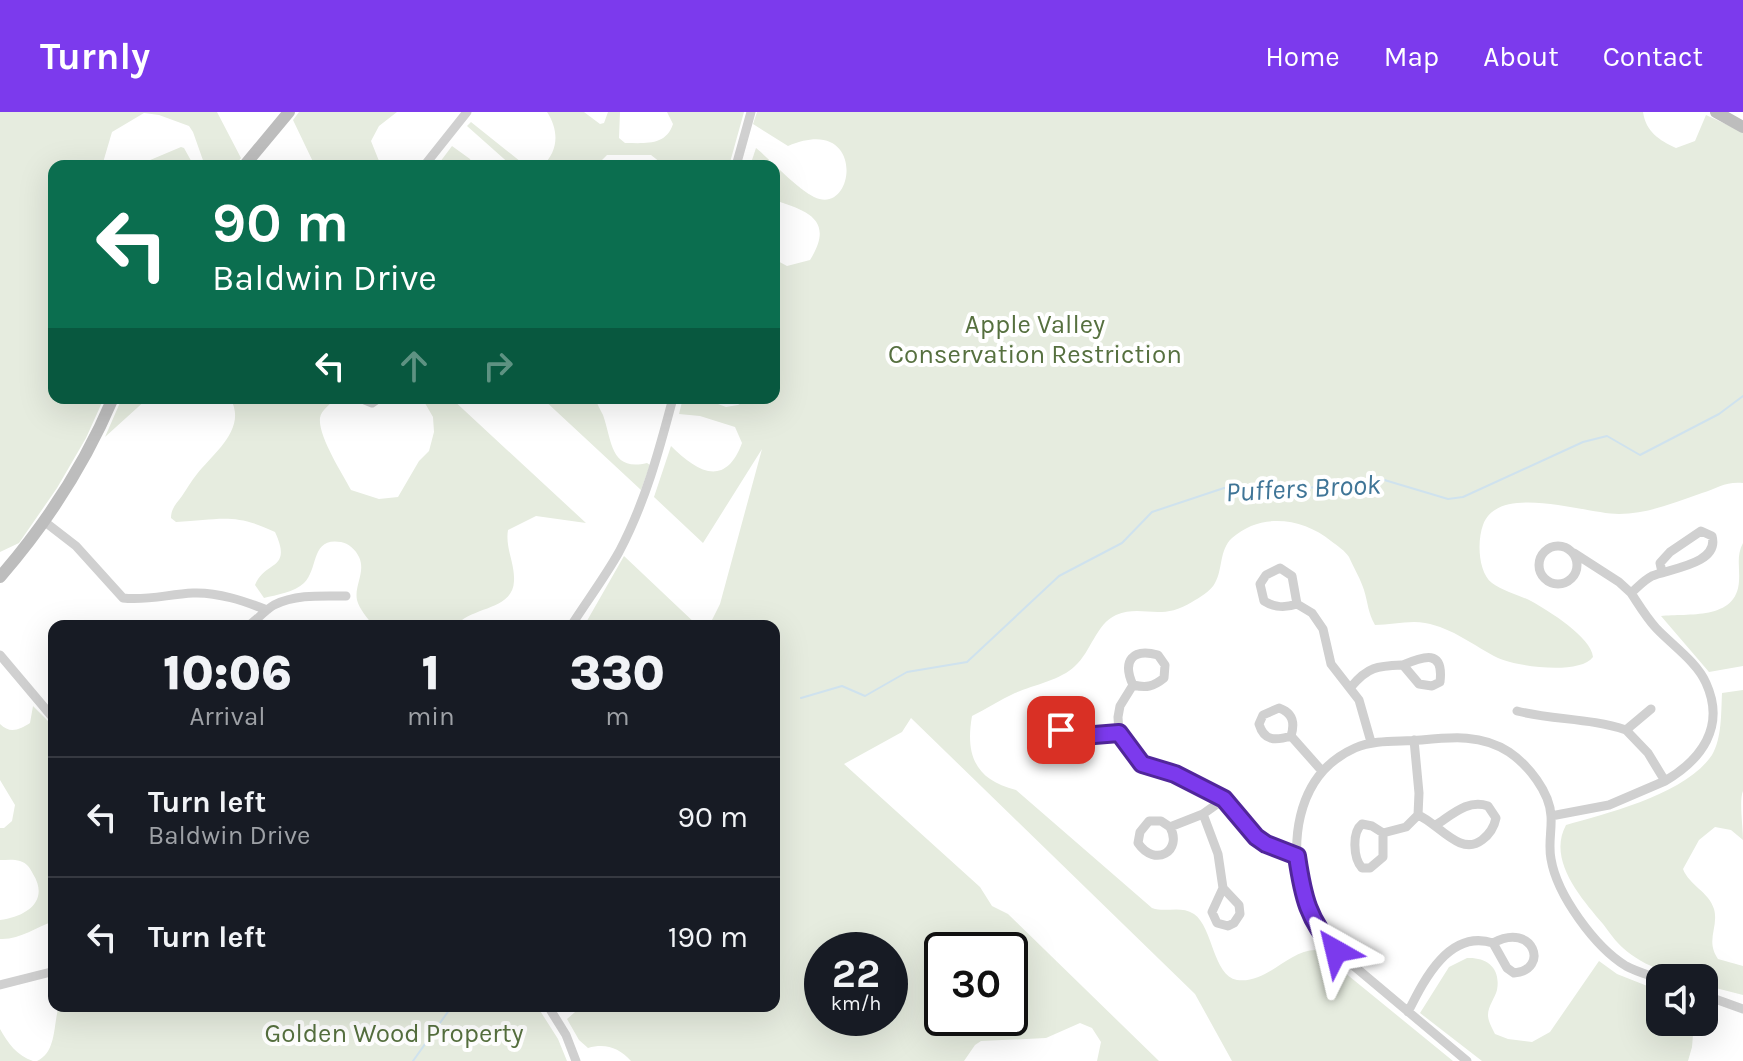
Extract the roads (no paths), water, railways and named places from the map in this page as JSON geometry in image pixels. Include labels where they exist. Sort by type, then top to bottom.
[{"type":"main road","points":[[249,160],[289,112]]},
{"type":"main road","points":[[1716,112],[1743,127]]},
{"type":"main road","points":[[0,577],[45,522],[88,451],[110,404]]},
{"type":"street","points":[[429,160],[467,112]]},
{"type":"street","points":[[738,160],[751,112]]},
{"type":"street","points":[[575,620],[617,555],[636,515],[652,474],[671,404]]},
{"type":"street","points":[[45,522],[73,543],[125,599],[151,600],[201,593],[243,601],[267,610]]},
{"type":"street","points":[[1631,593],[1662,572],[1696,562],[1711,549],[1712,536],[1701,531],[1678,546],[1660,563],[1662,572]]},
{"type":"street","points":[[1551,816],[1609,805],[1665,781],[1690,765],[1704,748],[1712,720],[1711,699],[1702,677],[1653,625],[1631,593],[1619,582],[1565,547],[1548,548],[1539,562],[1543,578],[1559,585],[1570,580],[1577,570],[1574,553]]},
{"type":"street","points":[[1280,568],[1288,571],[1296,588],[1297,604],[1272,606],[1264,601],[1260,584],[1266,575],[1280,568]]},
{"type":"street","points":[[255,620],[267,610],[297,597],[346,596]]},
{"type":"street","points":[[1297,604],[1316,618],[1325,634],[1331,664],[1359,700],[1371,742]]},
{"type":"street","points":[[1145,651],[1158,655],[1165,665],[1164,678],[1155,686],[1133,685],[1128,663],[1135,655],[1145,651]]},
{"type":"street","points":[[0,655],[48,712]]},
{"type":"street","points":[[1351,687],[1360,676],[1380,665],[1403,665]]},
{"type":"street","points":[[1133,685],[1120,706],[1119,733],[1142,764],[1175,774],[1224,799],[1256,837],[1297,856]]},
{"type":"street","points":[[1626,730],[1651,709]]},
{"type":"street","points":[[1517,711],[1546,718],[1601,723],[1626,730],[1648,753],[1665,781]]},
{"type":"street","points":[[1082,736],[1119,733]]},
{"type":"street","points":[[1291,736],[1322,771]]},
{"type":"street","points":[[1467,1061],[1364,977],[1319,931],[1307,908],[1297,856],[1302,808],[1310,787],[1322,771],[1351,750],[1371,742],[1469,738],[1499,746],[1518,758],[1545,798],[1551,816],[1550,857],[1567,900],[1611,954],[1628,967],[1646,974]]},
{"type":"street","points":[[1383,833],[1383,857],[1370,868],[1362,868],[1358,863],[1356,829],[1362,824],[1383,833],[1406,827],[1418,815],[1414,740]]},
{"type":"street","points":[[1170,827],[1203,814],[1224,799]]},
{"type":"street","points":[[1418,815],[1456,842],[1473,845],[1491,831],[1496,818],[1488,806],[1476,803],[1462,807],[1436,825]]},
{"type":"street","points":[[1203,814],[1218,854],[1223,888]]},
{"type":"street","points":[[1408,1012],[1438,961],[1469,942],[1483,940],[1493,943],[1509,936],[1523,938],[1532,949],[1534,959],[1531,966],[1519,973],[1511,971],[1493,943]]},
{"type":"street","points":[[0,985],[48,973]]},
{"type":"street","points":[[1718,1000],[1743,1009]]},
{"type":"street","points":[[552,1012],[566,1035],[576,1061]]},
{"type":"waterway","name":"Puffers Brook","points":[[801,698],[842,686],[865,696],[907,672],[967,662],[1059,576],[1122,543],[1152,512],[1224,488],[1307,488],[1381,479],[1448,499],[1463,497],[1583,442],[1607,436],[1640,455],[1719,414],[1743,396]]},
{"type":"waterway","points":[[413,1061],[448,1012]]},
{"type":"park label","name":"Apple Valley Conservation Restriction","points":[[1035,339]]},
{"type":"park label","name":"Golden Wood Property","points":[[394,1033]]}]
